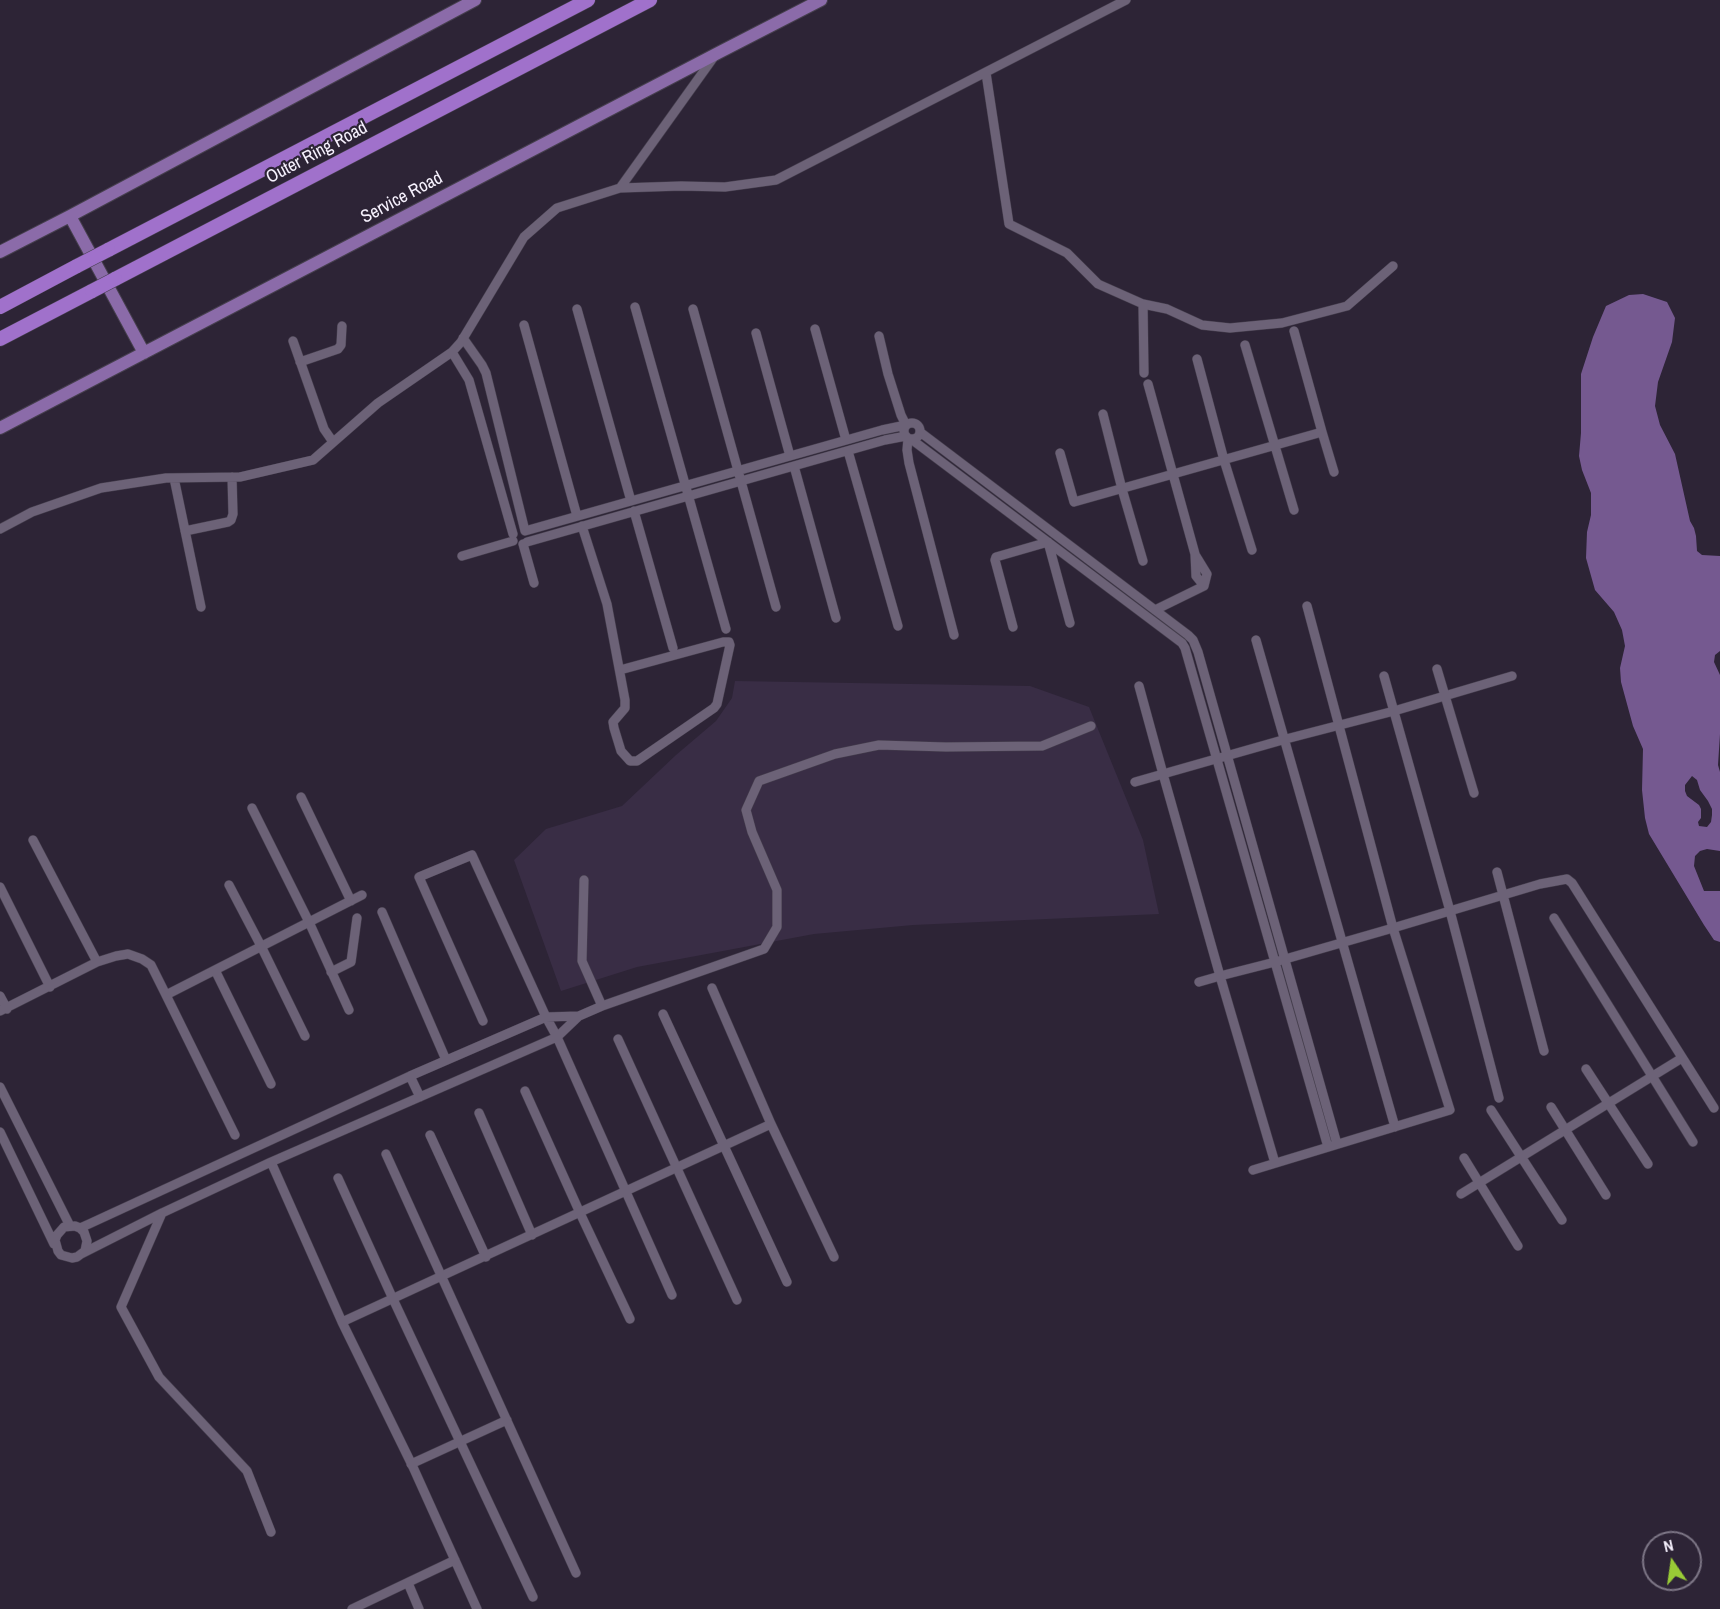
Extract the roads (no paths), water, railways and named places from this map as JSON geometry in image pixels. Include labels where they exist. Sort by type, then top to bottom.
[{"type":"highway","name":"Outer Ring Road","points":[[0,307],[588,0]]},
{"type":"highway","name":"Outer Ring Road","points":[[0,339],[650,0]]},
{"type":"main road","points":[[0,252],[475,0]]},
{"type":"main road","name":"Service Road","points":[[0,428],[821,0]]},
{"type":"main road","points":[[70,216],[144,353]]},
{"type":"street","points":[[0,529],[32,512],[101,488],[174,478],[240,477],[313,460],[378,403],[452,352],[463,338],[524,237],[557,208],[620,188],[725,187],[776,180],[1126,0]]},
{"type":"street","points":[[620,188],[718,52]]},
{"type":"street","points":[[986,73],[1009,225],[1067,253],[1098,284],[1143,304],[1167,309],[1202,325],[1230,328],[1282,322],[1347,306],[1393,266]]},
{"type":"street","points":[[1143,304],[1144,373]]},
{"type":"street","points":[[635,307],[726,629]]},
{"type":"street","points":[[577,309],[631,501]]},
{"type":"street","points":[[693,309],[776,607]]},
{"type":"street","points":[[524,325],[577,516]]},
{"type":"street","points":[[300,362],[338,349],[341,345],[342,326]]},
{"type":"street","points":[[815,329],[846,440]]},
{"type":"street","points":[[1294,331],[1334,472]]},
{"type":"street","points":[[756,333],[790,456]]},
{"type":"street","points":[[879,336],[888,374],[906,425],[904,431],[908,438],[1182,644],[1188,654],[1286,958],[1338,1144]]},
{"type":"street","points":[[463,338],[486,373],[528,537],[525,543],[534,583]]},
{"type":"street","points":[[293,341],[324,429],[333,442]]},
{"type":"street","points":[[1245,345],[1294,510]]},
{"type":"street","points":[[452,352],[469,380],[513,537],[517,544],[848,451],[917,437],[920,432]]},
{"type":"street","points":[[1197,359],[1252,550]]},
{"type":"street","points":[[1148,384],[1195,554],[1196,576],[1204,586],[1155,610]]},
{"type":"street","points":[[1103,414],[1143,561]]},
{"type":"street","points":[[462,556],[513,537],[519,530],[525,531],[846,440],[915,424],[920,432],[1193,640],[1198,652],[1222,758],[1275,962],[1328,1147]]},
{"type":"street","points":[[1060,453],[1074,502],[1322,432]]},
{"type":"street","points":[[908,438],[909,463],[954,634]]},
{"type":"street","points":[[848,451],[898,626]]},
{"type":"street","points":[[794,466],[837,618]]},
{"type":"street","points":[[185,531],[228,522],[231,519],[233,514],[232,477]]},
{"type":"street","points":[[174,478],[201,608]]},
{"type":"street","points":[[634,511],[673,648]]},
{"type":"street","points":[[582,526],[607,604],[620,670],[626,704],[614,722],[614,728],[621,751],[626,757],[633,762],[637,761],[714,708],[730,654],[730,645],[723,642],[620,670]]},
{"type":"street","points":[[1048,542],[1070,623]]},
{"type":"street","points":[[1013,627],[994,560],[996,557],[1048,542]]},
{"type":"street","points":[[1253,1170],[1450,1110],[1393,928],[1306,606]]},
{"type":"street","points":[[1256,640],[1395,1127]]},
{"type":"street","points":[[1437,669],[1474,793]]},
{"type":"street","points":[[1384,676],[1450,910],[1499,1098]]},
{"type":"street","points":[[1135,782],[1512,676]]},
{"type":"street","points":[[1139,686],[1275,1163]]},
{"type":"street","points":[[20,1125],[1,1133],[58,1251],[66,1257],[77,1257],[162,1213],[271,1162],[557,1038],[579,1016],[764,949],[777,927],[777,890],[752,832],[746,810],[759,781],[835,754],[879,745],[1042,746],[1091,726]]},
{"type":"street","points":[[301,797],[351,901]]},
{"type":"street","points":[[252,808],[309,922],[348,1010]]},
{"type":"street","points":[[33,840],[97,962]]},
{"type":"street","points":[[483,1021],[419,877],[472,855],[672,1295]]},
{"type":"street","points":[[1497,872],[1544,1051]]},
{"type":"street","points":[[1199,982],[1503,895],[1567,879],[1572,883],[1714,1108]]},
{"type":"street","points":[[584,880],[582,961],[602,1006]]},
{"type":"street","points":[[229,885],[305,1036]]},
{"type":"street","points":[[0,887],[50,987]]},
{"type":"street","points":[[166,994],[362,895]]},
{"type":"street","points":[[382,912],[446,1060]]},
{"type":"street","points":[[332,972],[351,962],[357,918]]},
{"type":"street","points":[[1554,918],[1693,1142]]},
{"type":"street","points":[[0,996],[2,1012],[97,962],[128,954],[142,959],[151,965],[235,1136]]},
{"type":"street","points":[[215,970],[271,1084]]},
{"type":"street","points":[[712,988],[771,1124],[834,1257]]},
{"type":"street","points":[[663,1014],[787,1282]]},
{"type":"street","points":[[56,1246],[55,1240],[60,1230],[75,1227],[446,1060],[546,1017],[579,1016]]},
{"type":"street","points":[[618,1039],[736,1300]]},
{"type":"street","points":[[1461,1194],[1682,1058]]},
{"type":"street","points":[[1586,1069],[1648,1164]]},
{"type":"street","points":[[410,1076],[420,1097]]},
{"type":"street","points":[[0,1087],[75,1227],[84,1232],[87,1246],[81,1254]]},
{"type":"street","points":[[525,1091],[630,1319]]},
{"type":"street","points":[[1551,1107],[1606,1195]]},
{"type":"street","points":[[1491,1110],[1562,1220]]},
{"type":"street","points":[[479,1113],[532,1235]]},
{"type":"street","points":[[342,1322],[771,1124]]},
{"type":"street","points":[[430,1135],[486,1257]]},
{"type":"street","points":[[386,1155],[576,1573]]},
{"type":"street","points":[[1464,1158],[1518,1246]]},
{"type":"street","points":[[271,1162],[342,1322],[411,1464],[477,1609]]},
{"type":"street","points":[[338,1178],[533,1597]]},
{"type":"street","points":[[162,1213],[121,1307],[159,1377],[247,1471],[271,1532]]},
{"type":"street","points":[[411,1464],[507,1420]]},
{"type":"street","points":[[359,1608],[455,1560]]},
{"type":"street","points":[[408,1583],[419,1609]]}]
